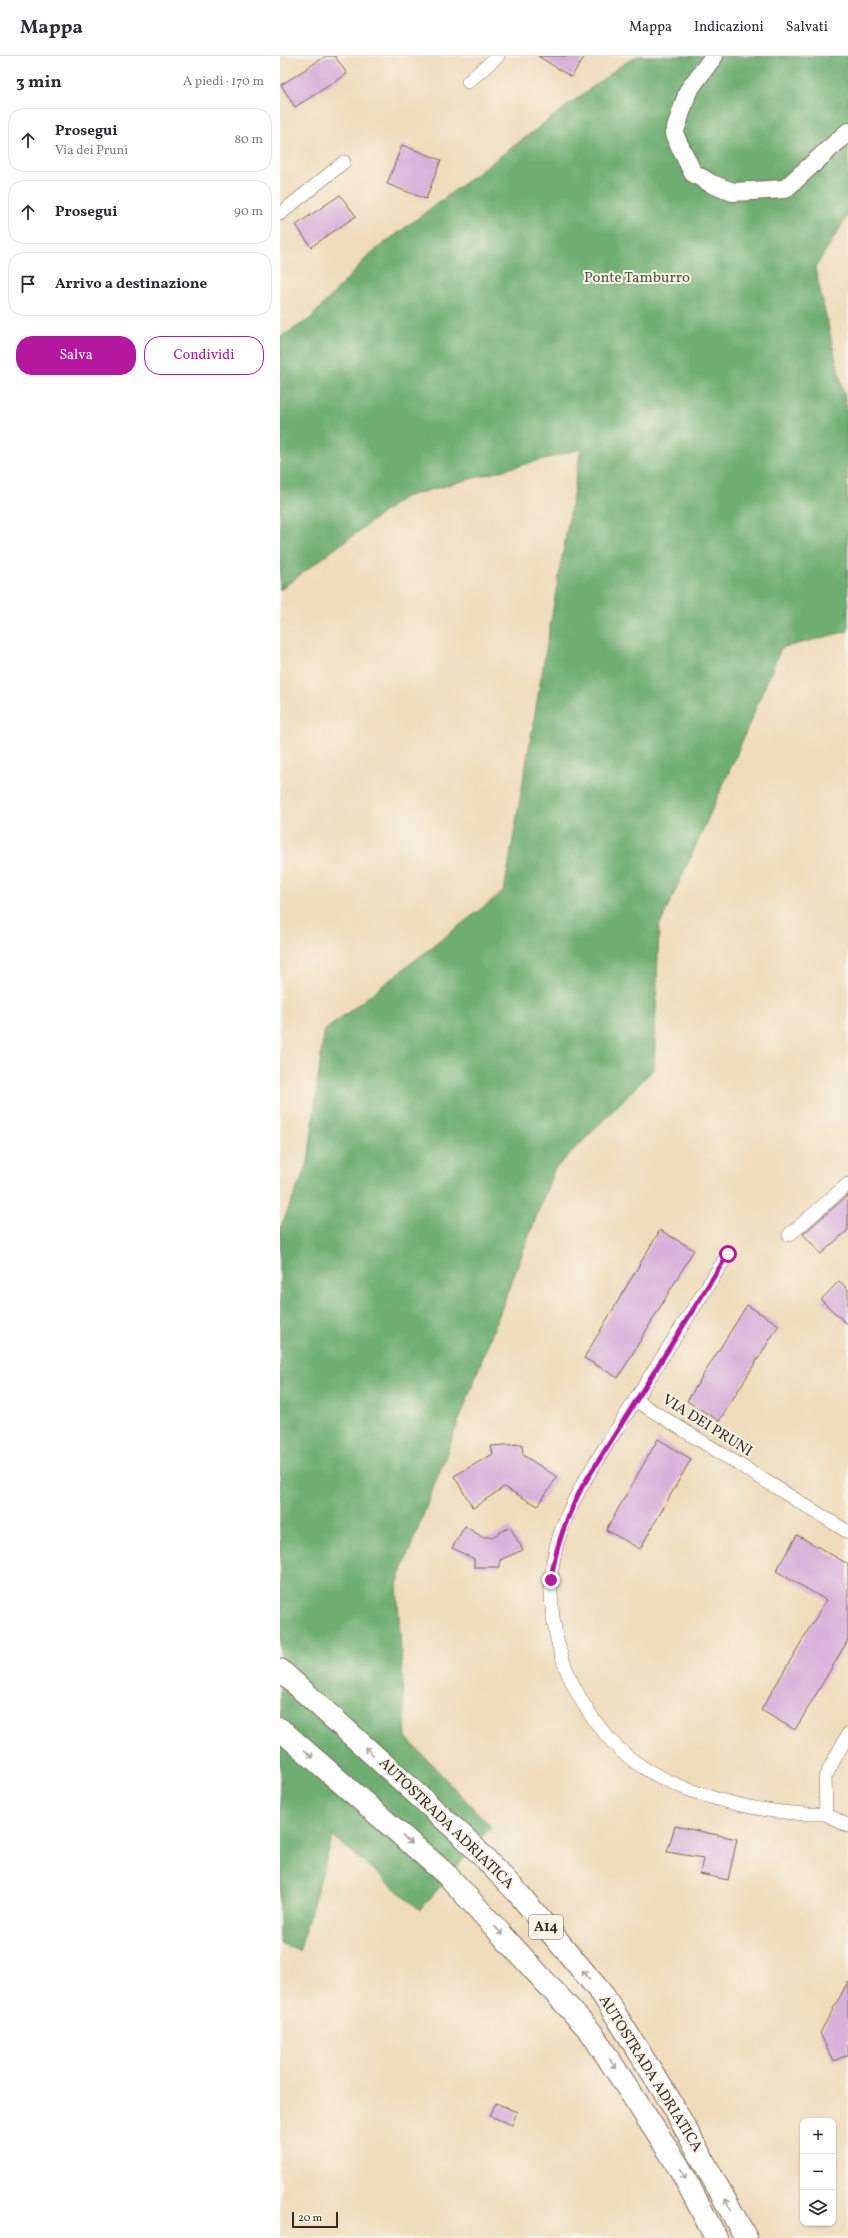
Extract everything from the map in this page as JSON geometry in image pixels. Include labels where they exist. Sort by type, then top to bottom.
[{"type":"highway","name":"AUTOSTRADA ADRIATICA","points":[[280,1670],[464,1837],[518,1893],[598,1989],[669,2099],[746,2238]]},
{"type":"highway","name":"AUTOSTRADA ADRIATICA","points":[[280,1728],[447,1875],[591,2032],[679,2167],[716,2238]]},
{"type":"street","points":[[468,82],[498,56]]},
{"type":"street","points":[[714,56],[688,91],[674,134],[693,172],[712,184],[733,192],[785,189],[848,132]]},
{"type":"street","points":[[280,214],[344,162]]},
{"type":"street","points":[[789,1235],[848,1184]]},
{"type":"street","points":[[728,1254],[635,1400],[582,1487],[566,1520],[556,1548],[551,1580],[554,1628],[565,1667],[584,1706],[614,1744],[651,1773],[690,1791],[729,1803],[799,1815],[826,1814],[848,1826]]},
{"type":"street","name":"VIA DEI PRUNI","points":[[635,1400],[848,1532]]},
{"type":"street","points":[[826,1814],[825,1777],[848,1734]]},
{"type":"green space","name":"Ponte Tamburro","points":[[638,56],[848,56],[848,215],[815,268],[847,408],[848,631],[781,648],[733,763],[659,927],[654,1069],[554,1170],[397,1584],[406,1737],[491,1827],[420,1910],[333,1836],[299,1951],[280,1943],[280,1228],[308,1163],[324,1031],[504,891],[581,449],[404,497],[280,590],[280,337],[310,319],[370,254],[623,64]]},
{"type":"building","points":[[326,56],[335,56],[347,74],[295,107],[281,85]]},
{"type":"building","points":[[538,56],[585,56],[571,77]]},
{"type":"building","points":[[402,145],[441,160],[426,199],[387,184]]},
{"type":"building","points":[[340,195],[356,216],[311,247],[296,225]]},
{"type":"building","points":[[848,1195],[848,1230],[821,1254],[803,1234]]},
{"type":"building","points":[[660,1230],[694,1250],[618,1378],[584,1358]]},
{"type":"building","points":[[839,1281],[848,1289],[848,1325],[821,1300]]},
{"type":"building","points":[[747,1305],[779,1325],[719,1421],[687,1401]]},
{"type":"building","points":[[658,1439],[691,1459],[640,1549],[606,1530]]},
{"type":"building","points":[[522,1444],[523,1455],[557,1477],[538,1506],[504,1487],[473,1508],[454,1476],[493,1454],[491,1446]]},
{"type":"building","points":[[465,1526],[482,1537],[492,1537],[510,1527],[523,1550],[500,1560],[500,1567],[474,1567],[474,1559],[452,1548]]},
{"type":"building","points":[[797,1535],[848,1564],[848,1640],[795,1730],[761,1710],[826,1600],[776,1571]]},
{"type":"building","points":[[675,1826],[737,1839],[728,1880],[700,1874],[703,1858],[667,1852]]},
{"type":"building","points":[[848,1982],[848,2055],[833,2061],[820,2033]]},
{"type":"building","points":[[496,2103],[517,2112],[512,2125],[490,2116]]},
{"type":"route","points":[[551,1580],[556,1548],[566,1520],[582,1487],[635,1400],[728,1254]]}]
